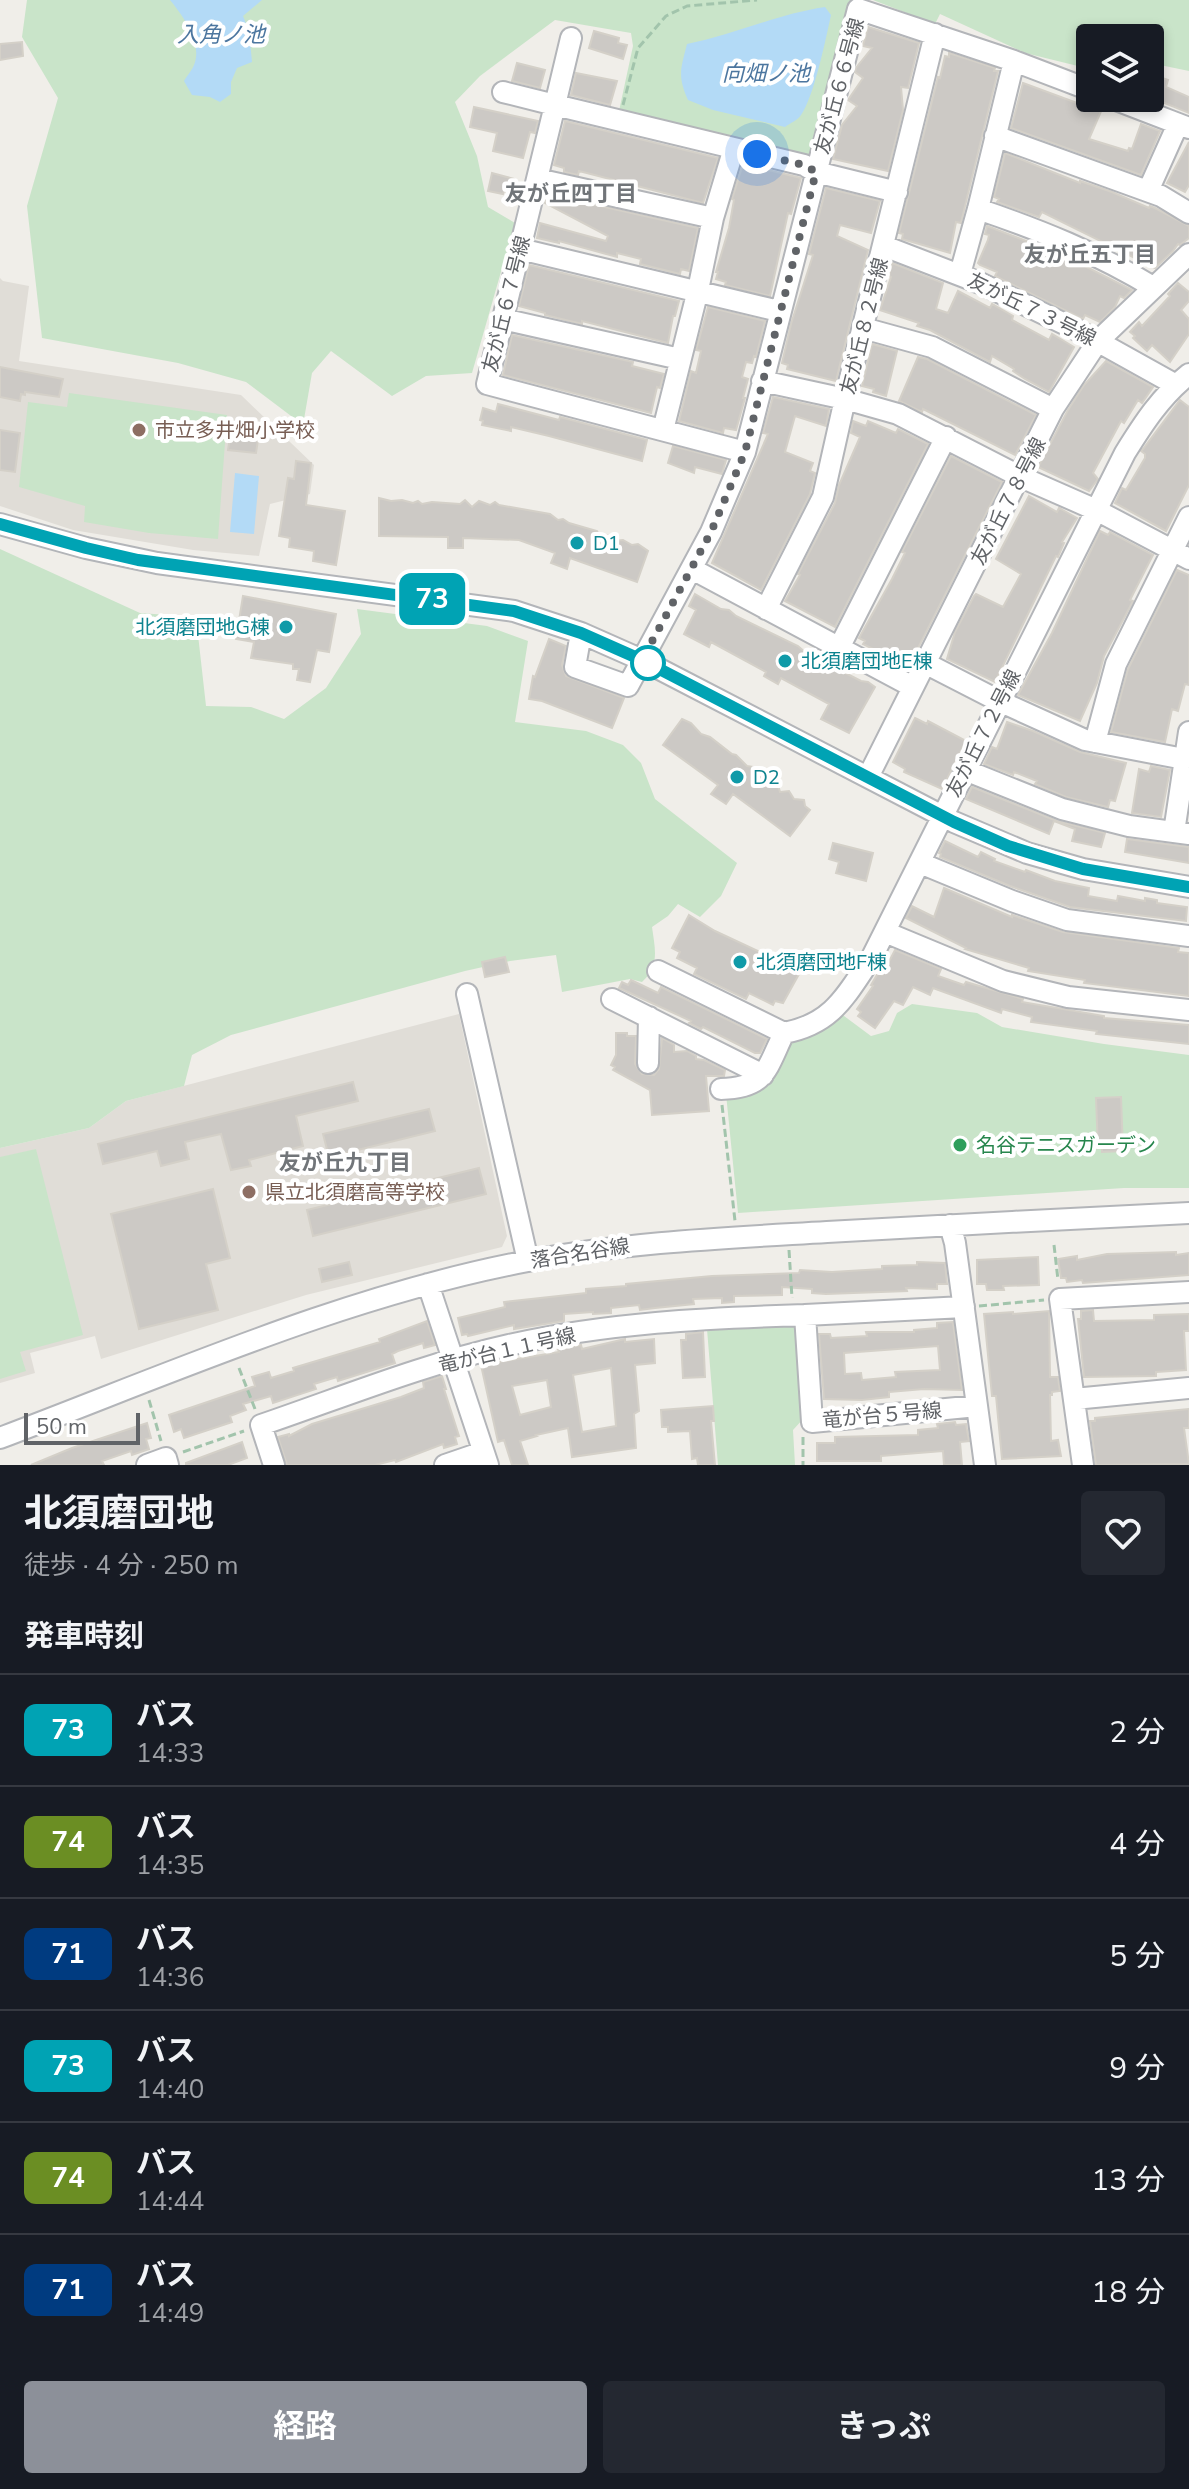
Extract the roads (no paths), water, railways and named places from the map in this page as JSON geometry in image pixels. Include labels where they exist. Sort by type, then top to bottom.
[{"type":"street","name":"友が丘６６号線","points":[[581,633],[575,667],[628,686],[711,532],[745,452],[858,9],[1076,85]]},
{"type":"street","name":"友が丘８２号線","points":[[766,609],[823,497],[935,34]]},
{"type":"street","name":"友が丘６７号線","points":[[571,38],[487,384],[745,452]]},
{"type":"street","points":[[960,274],[1014,61]]},
{"type":"street","points":[[503,92],[804,165],[816,172],[897,192]]},
{"type":"street","points":[[1148,112],[1184,126],[1148,191]]},
{"type":"street","points":[[995,136],[1161,196],[1189,213]]},
{"type":"street","points":[[663,430],[713,218],[734,148]]},
{"type":"street","points":[[537,179],[713,218]]},
{"type":"street","points":[[978,209],[1051,235],[1120,267],[1153,287]]},
{"type":"street","name":"友が丘７３号線","points":[[884,246],[960,274],[1182,379]]},
{"type":"street","points":[[520,249],[779,311]]},
{"type":"street","name":"友が丘７８号線","points":[[868,777],[1053,409],[1098,341],[1189,254]]},
{"type":"street","points":[[502,319],[680,359]]},
{"type":"street","points":[[863,328],[932,347],[1053,409]]},
{"type":"street","name":"友が丘７２号線","points":[[784,1033],[800,1030],[834,1011],[872,957],[1125,453],[1148,415],[1182,379]]},
{"type":"street","points":[[762,381],[898,414],[1180,554]]},
{"type":"street","points":[[840,646],[946,437]]},
{"type":"street","points":[[1095,742],[1116,664],[1180,554],[1189,517]]},
{"type":"street","points":[[0,524],[119,556],[514,611],[581,633],[642,660],[941,815],[1027,853],[1083,869],[1189,887]]},
{"type":"street","points":[[692,569],[913,687]]},
{"type":"street","points":[[925,663],[1085,740],[1184,759]]},
{"type":"street","points":[[965,770],[1062,809],[1129,826],[1181,833],[1184,759],[1189,732]]},
{"type":"street","points":[[920,863],[1067,920],[1189,936]]},
{"type":"street","points":[[885,932],[1003,981],[1068,997],[1189,1010]]},
{"type":"street","points":[[658,971],[784,1033],[763,1075],[744,1088],[721,1089]]},
{"type":"street","points":[[467,994],[528,1261]]},
{"type":"street","points":[[612,999],[763,1075]]},
{"type":"street","points":[[648,1063],[649,1017]]},
{"type":"street","name":"落合名谷線","points":[[0,1438],[318,1318],[428,1284],[528,1261],[652,1243],[1189,1213]]},
{"type":"street","points":[[950,1225],[985,1465]]},
{"type":"street","points":[[428,1284],[486,1458],[445,1465]]},
{"type":"street","points":[[1083,1465],[1060,1299],[1189,1292]]},
{"type":"street","points":[[799,1315],[964,1307]]},
{"type":"street","name":"竜が台１１号線","points":[[274,1465],[261,1425],[453,1359],[511,1344],[662,1321],[799,1315]]},
{"type":"street","name":"竜が台５号線","points":[[799,1315],[812,1422],[977,1406]]},
{"type":"street","points":[[1074,1399],[1189,1388]]},
{"type":"water","name":"入角ノ池","points":[[170,0],[262,0],[243,16],[249,31],[252,62],[237,68],[231,82],[231,94],[220,102],[210,97],[192,95],[184,81],[194,65],[196,48],[186,22]]},
{"type":"water","name":"向畑ノ池","points":[[825,7],[831,15],[819,67],[806,106],[796,120],[785,127],[713,110],[688,100],[681,72],[687,44]]},
{"type":"water","points":[[235,473],[259,476],[254,534],[230,532]]},
{"type":"place","name":"市立多井畑小学校","points":[[139,430]]},
{"type":"place","name":"D1","points":[[577,543]]},
{"type":"place","name":"北須磨団地G棟","points":[[286,627]]},
{"type":"place","name":"北須磨団地E棟","points":[[785,661]]},
{"type":"place","name":"D2","points":[[737,777]]},
{"type":"place","name":"北須磨団地F棟","points":[[740,962]]},
{"type":"place","name":"名谷テニスガーデン","points":[[960,1145]]},
{"type":"place","name":"県立北須磨高等学校","points":[[249,1192]]},
{"type":"district","name":"友が丘四丁目","points":[[571,193]]},
{"type":"district","name":"友が丘五丁目","points":[[1090,254]]},
{"type":"district","name":"友が丘九丁目","points":[[345,1162]]}]
